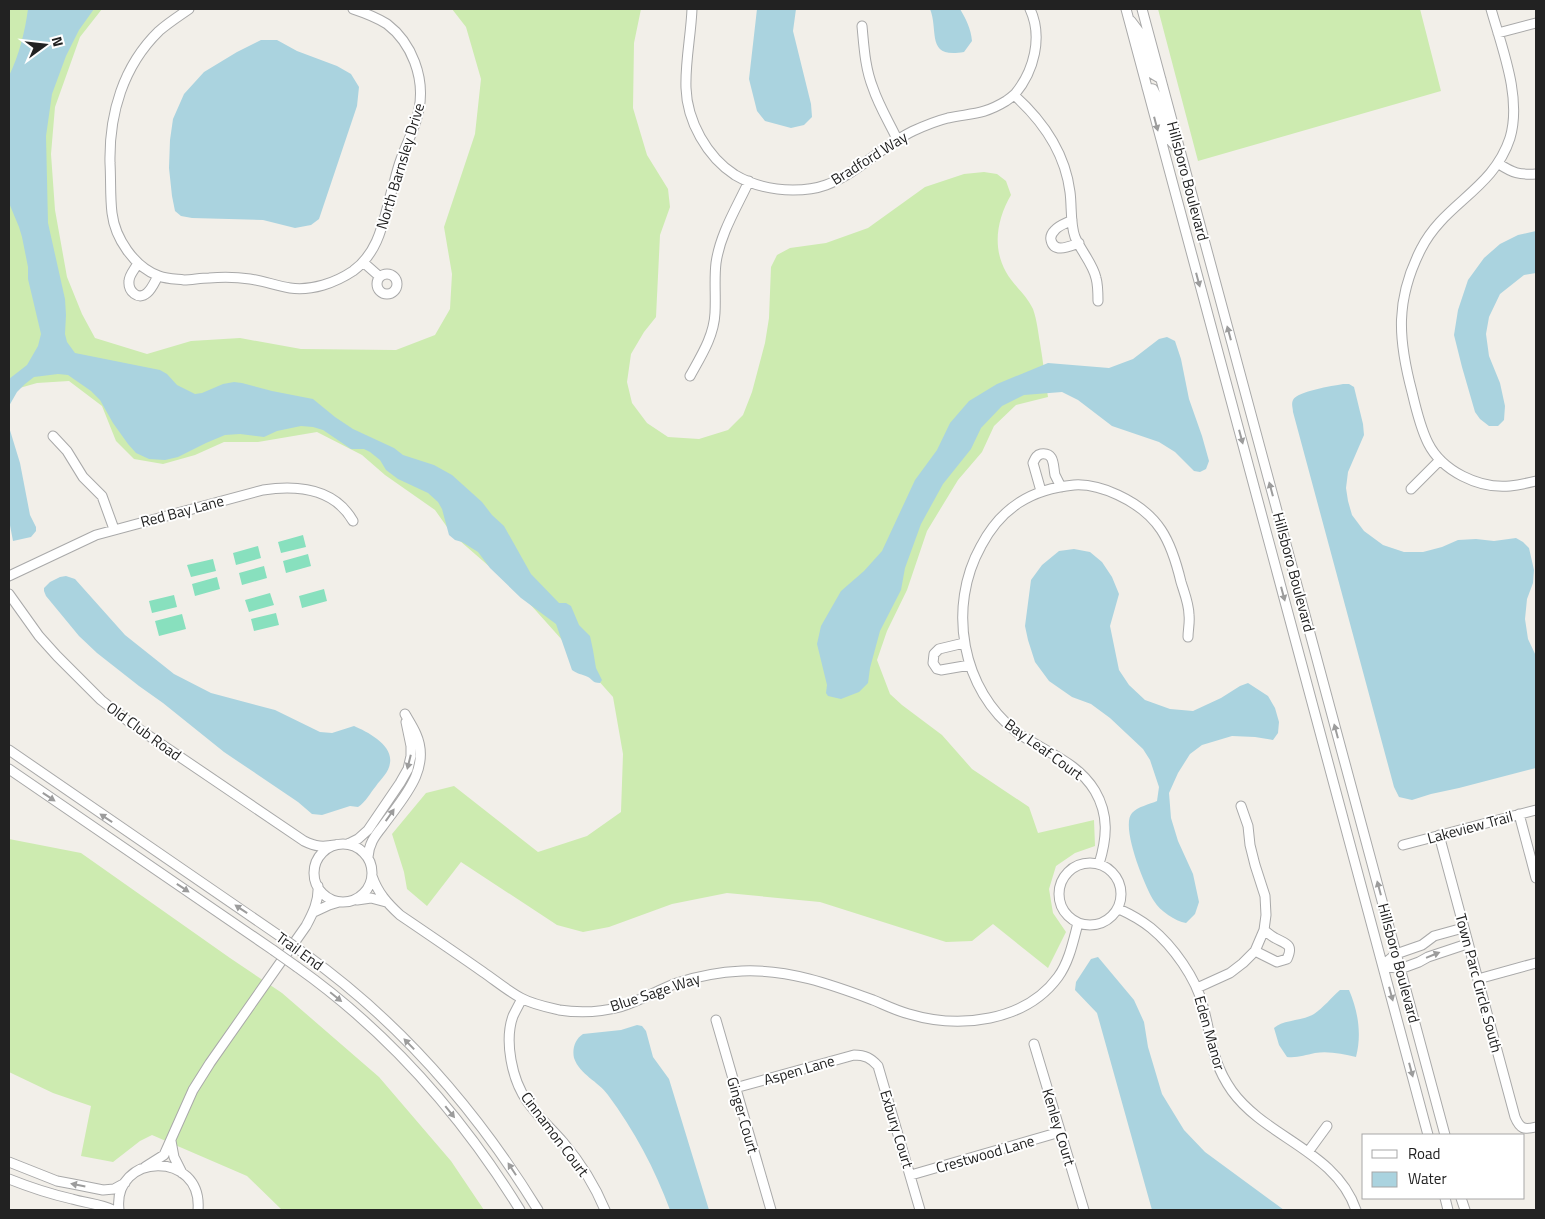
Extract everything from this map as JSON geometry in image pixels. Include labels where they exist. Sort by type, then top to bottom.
[{"type":"street","points":[[189,9],[159,31],[145,48],[121,88],[115,110],[111,134],[110,160],[112,213],[116,231],[126,250],[138,263],[158,276],[186,280],[251,279],[293,288],[310,288],[342,278],[363,262],[380,277]]},
{"type":"street","name":"North Barnsley Drive","points":[[353,9],[376,17],[388,25],[402,39],[412,54],[418,71],[421,91],[420,108],[414,129],[400,161],[382,228],[375,244],[363,262]]},
{"type":"street","name":"Bradford Way","points":[[692,9],[686,88],[691,117],[713,155],[734,174],[775,190],[813,189],[824,186],[851,173],[897,138],[948,118],[979,114],[990,110],[1014,95]]},
{"type":"street","points":[[1030,9],[1036,26],[1036,50],[1031,65],[1014,95],[1041,122],[1058,149],[1069,182],[1072,226],[1078,243],[1096,277],[1098,301]]},
{"type":"street","name":"Hillsboro Boulevard","points":[[1142,9],[1445,1134]]},
{"type":"street","points":[[1491,9],[1512,86],[1514,112],[1510,137],[1499,164],[1485,181],[1449,212],[1433,230],[1421,248],[1406,285],[1400,326],[1405,366],[1421,427],[1428,445],[1440,460],[1472,481],[1490,486],[1510,486],[1536,481]]},
{"type":"street","points":[[1127,13],[1140,33],[1151,72],[1160,80]]},
{"type":"street","name":"Hillsboro Boulevard","points":[[1127,13],[1384,965],[1428,1134]]},
{"type":"street","points":[[1498,33],[1536,23]]},
{"type":"street","points":[[862,26],[864,51],[872,86],[878,102],[897,138]]},
{"type":"street","points":[[1146,88],[1152,89],[1158,99],[1169,139],[1180,152]]},
{"type":"street","points":[[1499,164],[1521,175],[1536,174]]},
{"type":"street","points":[[690,376],[709,341],[716,314],[716,262],[721,243],[749,181]]},
{"type":"street","points":[[1072,220],[1053,231],[1050,237],[1052,244],[1056,248],[1061,249],[1078,243]]},
{"type":"street","points":[[138,263],[128,284],[130,291],[134,294],[140,296],[149,292],[158,276]]},
{"type":"street","points":[[54,436],[67,451],[83,477],[102,496],[114,529]]},
{"type":"street","points":[[1041,491],[1033,463],[1037,456],[1041,454],[1047,454],[1052,457],[1055,475],[1060,486]]},
{"type":"street","points":[[1411,489],[1440,460]]},
{"type":"street","name":"Bay Leaf Court","points":[[1099,864],[1105,846],[1106,832],[1101,802],[1094,789],[1073,766],[1029,741],[1003,720],[980,689],[970,665],[964,643],[963,605],[970,570],[976,554],[995,523],[1008,510],[1041,491],[1060,486],[1077,485],[1111,492],[1128,499],[1143,510],[1156,523],[1168,540],[1189,614],[1188,638]]},
{"type":"street","name":"Red Bay Lane","points":[[9,576],[79,542],[114,529],[262,490],[283,487],[302,488],[329,497],[347,511],[353,521]]},
{"type":"street","name":"Old Club Road","points":[[9,594],[56,656],[101,700],[133,725],[304,841],[316,846],[335,845]]},
{"type":"street","points":[[964,643],[939,649],[934,654],[933,663],[937,669],[941,670],[970,665]]},
{"type":"street","points":[[315,867],[320,855],[330,847],[348,844],[358,839],[368,830],[400,783],[408,769],[411,756],[405,714],[420,745],[420,764],[414,782],[370,843],[368,858]]},
{"type":"street","name":"Trail End","points":[[9,750],[281,937],[326,969],[356,995],[407,1041],[448,1086],[505,1157],[538,1210]]},
{"type":"street","name":"Trail End","points":[[9,769],[273,950],[357,1015],[436,1094],[472,1139],[520,1210]]},
{"type":"street","points":[[1197,988],[1230,973],[1243,963],[1255,951],[1264,930],[1266,915],[1265,896],[1255,865],[1248,826],[1241,806]]},
{"type":"street","name":"Lakeview Trail","points":[[1403,845],[1536,810]]},
{"type":"street","points":[[1519,814],[1536,878]]},
{"type":"street","name":"Town Parc Circle South","points":[[1439,836],[1515,1118],[1518,1125],[1523,1128],[1536,1127]]},
{"type":"street","points":[[304,841],[312,855],[315,867],[315,880],[318,886],[326,896],[339,902]]},
{"type":"street","points":[[348,844],[360,848],[368,858],[371,863],[372,876],[364,893],[352,900]]},
{"type":"street","points":[[1099,864],[1108,869],[1117,879],[1122,894],[1118,909],[1107,921],[1100,924],[1091,926],[1078,924],[1066,914],[1062,907],[1059,899],[1061,883],[1069,871],[1076,866],[1099,864]]},
{"type":"street","name":"Blue Sage Way","points":[[372,876],[379,893],[400,915],[522,998],[560,1010],[578,1012],[620,1007],[678,983],[698,977],[741,971],[762,971],[785,973],[827,983],[908,1014],[926,1018],[965,1021],[983,1019],[1019,1009],[1048,989],[1058,977],[1066,962],[1078,924]]},
{"type":"street","points":[[119,1210],[119,1198],[125,1183],[131,1176],[164,1155],[193,1090],[306,926],[314,912],[318,886]]},
{"type":"street","points":[[314,912],[339,902],[352,900],[371,898],[386,902]]},
{"type":"street","name":"Eden Manor","points":[[1118,909],[1139,919],[1164,939],[1188,972],[1197,988],[1203,1005],[1214,1059],[1232,1092],[1257,1117],[1308,1152],[1331,1172],[1344,1186],[1356,1210]]},
{"type":"street","points":[[1384,965],[1396,954],[1422,945],[1434,936],[1463,928]]},
{"type":"street","points":[[1255,951],[1277,962],[1287,960],[1290,954],[1287,942],[1274,937],[1264,930]]},
{"type":"street","points":[[1445,933],[1449,949]]},
{"type":"street","points":[[1384,965],[1400,969],[1449,949],[1468,944]]},
{"type":"street","points":[[1478,978],[1536,963]]},
{"type":"street","name":"Cinnamon Court","points":[[522,998],[513,1017],[510,1034],[512,1067],[518,1083],[535,1112],[564,1143],[581,1166],[605,1210]]},
{"type":"street","name":"Ginger Court","points":[[716,1020],[771,1210]]},
{"type":"street","name":"Kenley Court","points":[[1034,1044],[1084,1210]]},
{"type":"street","name":"Aspen Lane","points":[[735,1088],[854,1055],[863,1055]]},
{"type":"street","name":"Exbury Court","points":[[863,1055],[871,1059],[878,1066],[920,1210]]},
{"type":"street","points":[[1308,1152],[1327,1126]]},
{"type":"street","name":"Crestwood Lane","points":[[911,1175],[1060,1132]]},
{"type":"street","points":[[171,1141],[174,1157],[182,1173],[194,1187],[198,1196],[198,1210]]},
{"type":"street","points":[[9,1162],[57,1181],[103,1190],[114,1189],[125,1183]]},
{"type":"street","points":[[145,1167],[169,1166],[182,1173]]},
{"type":"street","points":[[9,1179],[32,1188],[113,1210]]},
{"type":"street","points":[[53,1194],[57,1181]]},
{"type":"green space","points":[[9,9],[102,9],[80,37],[55,107],[51,154],[55,210],[67,277],[82,314],[95,338],[147,354],[191,341],[240,338],[301,349],[396,350],[435,335],[450,309],[452,274],[444,227],[475,134],[481,79],[466,27],[452,9],[641,9],[634,43],[633,108],[647,155],[668,189],[670,207],[660,235],[656,317],[644,332],[631,354],[627,382],[632,403],[647,423],[668,437],[699,439],[728,430],[743,415],[752,392],[765,343],[769,318],[771,267],[777,255],[790,248],[826,243],[868,228],[925,187],[964,174],[984,172],[997,174],[1006,181],[1011,195],[1000,223],[998,233],[999,253],[1006,272],[1027,299],[1036,317],[1048,397],[1016,405],[994,426],[982,452],[958,480],[927,531],[907,590],[887,631],[877,660],[890,694],[942,735],[972,769],[1029,807],[1038,833],[1094,820],[1095,846],[1075,853],[1056,866],[1049,889],[1053,913],[1066,932],[1048,968],[993,924],[972,941],[946,942],[820,902],[727,893],[672,904],[609,927],[583,932],[557,925],[461,862],[427,906],[407,889],[404,872],[392,834],[426,793],[454,786],[538,852],[587,836],[621,812],[623,754],[613,697],[521,594],[452,534],[435,510],[385,475],[362,455],[317,432],[258,442],[224,442],[195,455],[163,464],[134,459],[116,441],[102,406],[69,381],[37,383],[9,391]]},
{"type":"green space","points":[[1158,9],[1420,9],[1441,91],[1198,161]]},
{"type":"green space","points":[[303,535],[306,547],[281,553],[278,542]]},
{"type":"green space","points":[[258,546],[261,558],[236,565],[233,553]]},
{"type":"green space","points":[[308,554],[311,566],[286,573],[283,561]]},
{"type":"green space","points":[[213,559],[216,571],[191,577],[187,565]]},
{"type":"green space","points":[[264,566],[267,578],[242,585],[239,573]]},
{"type":"green space","points":[[217,577],[220,589],[195,596],[192,584]]},
{"type":"green space","points":[[324,589],[327,601],[302,608],[299,596]]},
{"type":"green space","points":[[270,593],[274,605],[249,612],[245,600]]},
{"type":"green space","points":[[174,595],[177,607],[152,613],[149,601]]},
{"type":"green space","points":[[276,613],[279,625],[254,631],[251,619]]},
{"type":"green space","points":[[182,614],[186,629],[159,636],[155,621]]},
{"type":"green space","points":[[9,839],[81,853],[282,993],[379,1077],[451,1161],[484,1210],[282,1210],[247,1176],[152,1135],[140,1141],[113,1162],[81,1156],[91,1106],[53,1093],[9,1072]]},
{"type":"water","points":[[28,9],[94,9],[79,30],[66,56],[52,94],[46,136],[48,223],[65,299],[65,334],[67,342],[75,353],[160,370],[167,374],[177,385],[195,394],[234,382],[313,399],[353,429],[394,448],[403,455],[434,465],[452,475],[482,502],[504,526],[531,574],[559,603],[566,603],[571,606],[579,625],[590,636],[596,668],[602,680],[600,683],[594,682],[588,677],[572,670],[556,624],[521,598],[490,568],[478,552],[449,535],[442,509],[438,502],[428,493],[398,479],[386,470],[380,460],[364,449],[351,449],[323,430],[301,426],[277,431],[264,437],[240,434],[225,435],[178,457],[165,460],[149,459],[136,453],[128,444],[100,400],[91,391],[68,375],[58,374],[34,377],[17,392],[9,406],[9,379],[27,365],[38,346],[41,334],[28,279],[28,267],[22,237],[9,203],[9,76],[21,43]]},
{"type":"water","points":[[757,9],[796,9],[793,31],[811,104],[812,117],[804,125],[791,128],[765,121],[757,111],[749,79]]},
{"type":"water","points":[[930,9],[960,9],[971,32],[972,41],[964,52],[952,53],[938,47]]},
{"type":"water","points":[[261,40],[277,40],[297,51],[337,66],[351,74],[359,87],[357,106],[319,219],[311,225],[295,228],[263,220],[181,216],[175,211],[169,168],[173,119],[184,94],[204,72]]},
{"type":"water","points":[[1536,231],[1536,273],[1524,275],[1500,294],[1489,317],[1486,334],[1489,356],[1500,383],[1505,406],[1504,420],[1498,426],[1489,426],[1475,412],[1462,367],[1454,335],[1458,310],[1468,280],[1484,258],[1500,244],[1518,235]]},
{"type":"water","points":[[1167,337],[1175,341],[1181,359],[1189,399],[1209,461],[1206,469],[1200,472],[1194,471],[1175,452],[1159,442],[1112,426],[1078,400],[1062,392],[1024,395],[1002,406],[981,428],[971,449],[943,484],[921,524],[905,568],[901,590],[880,631],[868,683],[859,692],[841,699],[828,696],[817,644],[821,626],[841,591],[864,571],[882,551],[915,480],[937,450],[950,423],[969,401],[997,384],[1048,363],[1109,368],[1133,359],[1159,339]]},
{"type":"water","points":[[1349,384],[1354,387],[1363,424],[1364,435],[1348,472],[1346,488],[1352,515],[1364,531],[1383,545],[1404,552],[1423,552],[1458,540],[1476,539],[1494,541],[1516,538],[1529,548],[1534,570],[1533,583],[1527,599],[1525,619],[1528,639],[1536,656],[1536,768],[1412,800],[1399,797],[1394,787],[1293,412],[1292,402],[1301,394]]},
{"type":"water","points":[[9,427],[20,463],[30,515],[36,527],[36,531],[31,537],[13,541],[9,520]]},
{"type":"water","points":[[1074,549],[1090,552],[1102,562],[1112,577],[1119,594],[1110,626],[1119,670],[1129,685],[1145,700],[1170,709],[1193,711],[1248,683],[1268,696],[1275,708],[1279,722],[1278,733],[1273,740],[1232,736],[1202,745],[1190,754],[1178,773],[1169,793],[1171,818],[1178,841],[1193,874],[1199,902],[1195,914],[1186,923],[1168,915],[1154,901],[1145,883],[1131,843],[1129,820],[1132,813],[1140,807],[1157,801],[1159,787],[1150,760],[1143,749],[1110,718],[1091,704],[1072,697],[1049,681],[1035,662],[1028,640],[1025,626],[1031,580],[1042,565],[1059,551]]},
{"type":"water","points":[[66,576],[75,579],[125,635],[174,674],[211,693],[275,710],[320,732],[332,733],[354,726],[378,740],[388,750],[390,763],[386,772],[366,800],[358,807],[350,806],[322,815],[312,814],[298,802],[224,752],[97,653],[79,636],[44,591],[44,588],[50,582]]},
{"type":"water","points":[[1098,957],[1134,1000],[1144,1022],[1148,1047],[1162,1094],[1184,1130],[1205,1152],[1284,1210],[1152,1210],[1097,1013],[1075,990],[1076,982],[1091,959]]},
{"type":"water","points":[[1340,990],[1349,990],[1357,1014],[1359,1040],[1356,1057],[1325,1052],[1287,1057],[1279,1045],[1274,1028],[1282,1023],[1314,1014]]},
{"type":"water","points":[[637,1025],[642,1026],[646,1031],[653,1057],[669,1079],[709,1210],[670,1210],[651,1165],[627,1122],[608,1095],[580,1069],[574,1058],[575,1044],[583,1034],[621,1030]]}]
